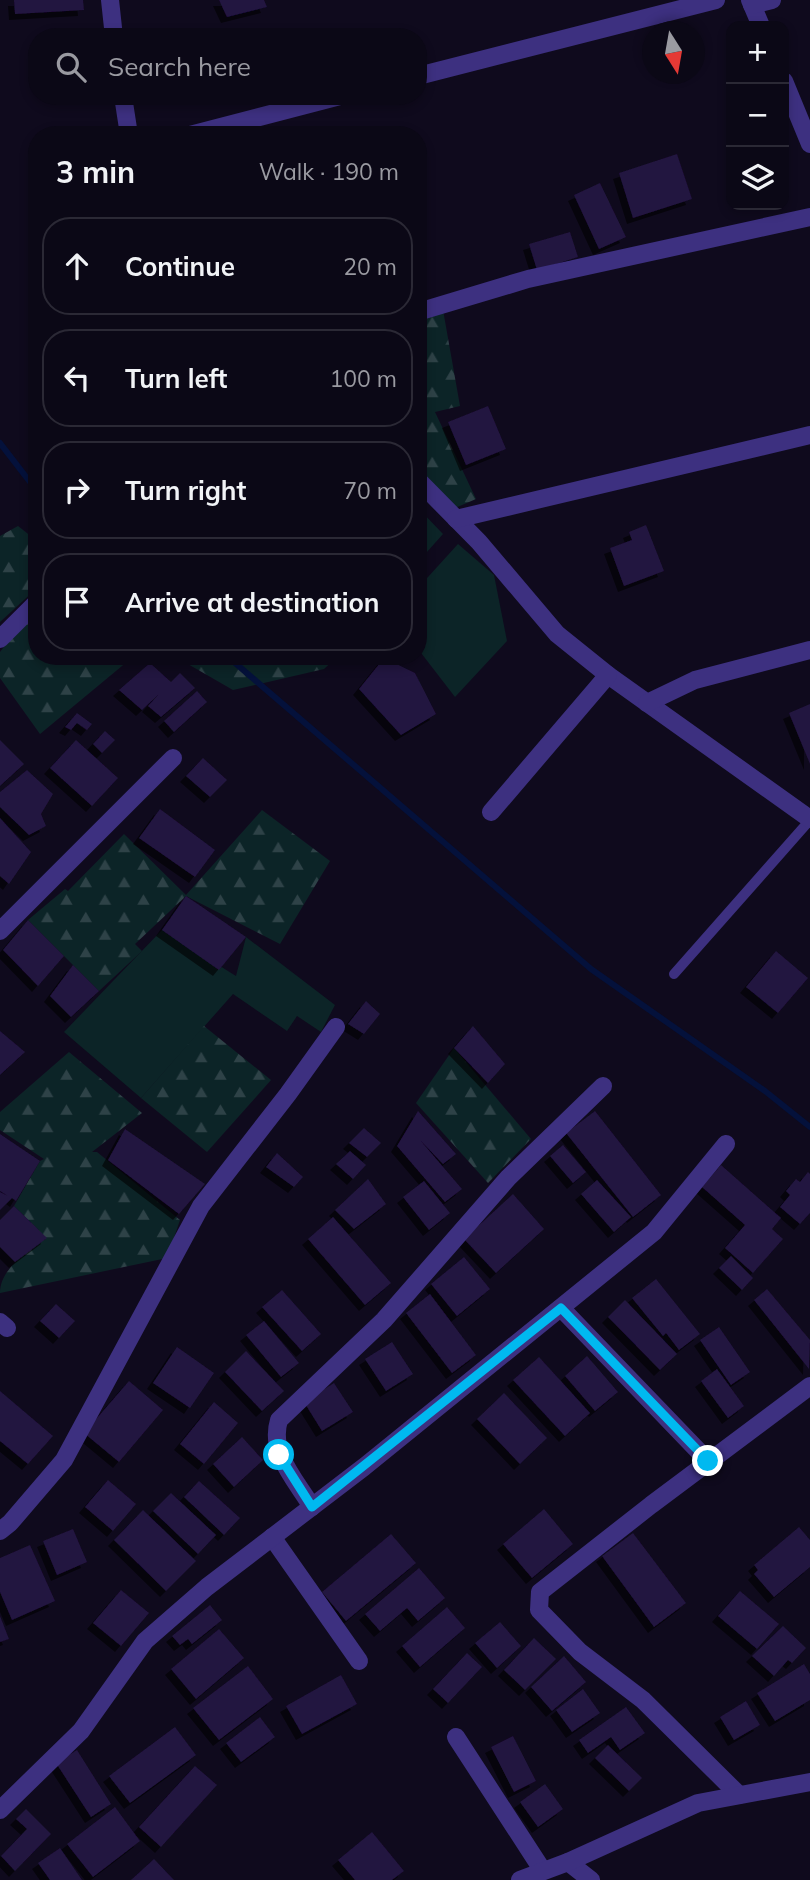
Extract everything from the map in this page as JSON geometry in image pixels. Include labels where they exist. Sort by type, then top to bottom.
[{"type":"street","points":[[110,0],[113,28]]},
{"type":"street","points":[[427,74],[716,0]]},
{"type":"street","points":[[759,21],[751,3],[772,0]]},
{"type":"street","points":[[785,84],[810,144]]},
{"type":"street","points":[[124,105],[128,126]]},
{"type":"street","points":[[225,126],[305,105]]},
{"type":"street","points":[[427,309],[528,279],[810,217]]},
{"type":"street","points":[[456,519],[810,435]]},
{"type":"street","points":[[427,489],[556,634],[608,675],[810,819]]},
{"type":"street","points":[[0,639],[28,611]]},
{"type":"street","points":[[647,703],[695,680],[810,650]]},
{"type":"street","points":[[491,811],[608,675]]},
{"type":"street","points":[[0,931],[173,758]]},
{"type":"street","points":[[0,1531],[64,1460],[201,1206],[336,1027]]},
{"type":"street","points":[[312,1507],[279,1455],[275,1434],[279,1420],[384,1321],[508,1178],[603,1086]]},
{"type":"street","points":[[0,1810],[81,1731],[145,1641],[207,1587],[312,1507],[654,1232],[726,1144]]},
{"type":"street","points":[[561,1308],[708,1461]]},
{"type":"street","points":[[739,1795],[643,1700],[580,1652],[539,1611],[540,1592],[708,1461],[810,1386]]},
{"type":"street","points":[[272,1537],[359,1661]]},
{"type":"street","points":[[456,1737],[543,1871]]},
{"type":"street","points":[[520,1880],[568,1862],[698,1803],[810,1782]]},
{"type":"street","points":[[568,1862],[591,1880]]},
{"type":"lane","points":[[674,974],[810,819]]},
{"type":"green space","points":[[443,310],[460,406],[435,412],[476,499],[455,508],[427,482],[427,316]]},
{"type":"green space","points":[[427,517],[443,534],[427,552]]},
{"type":"green space","points":[[18,526],[28,534],[28,596],[0,622],[0,536]]},
{"type":"green space","points":[[458,544],[494,575],[507,641],[455,697],[427,661],[427,578]]},
{"type":"green space","points":[[28,616],[28,665],[123,665],[40,734],[0,678],[0,652]]},
{"type":"green space","points":[[190,665],[328,665],[324,669],[233,690]]},
{"type":"green space","points":[[262,810],[330,861],[280,944],[186,896],[135,944],[142,951],[99,991],[28,920],[65,889],[68,891],[124,834],[186,895]]},
{"type":"green space","points":[[162,930],[236,976],[246,937],[335,1005],[321,1032],[297,1016],[287,1031],[233,994],[141,1098],[64,1032]]},
{"type":"green space","points":[[204,1026],[271,1080],[207,1152],[141,1098]]},
{"type":"green space","points":[[454,1048],[531,1139],[488,1183],[416,1103]]},
{"type":"green space","points":[[69,1052],[142,1113],[92,1152],[97,1152],[180,1220],[167,1258],[0,1293],[1,1284],[10,1268],[46,1238],[14,1206],[40,1161],[44,1159],[0,1130],[0,1112]]},
{"type":"building","points":[[14,0],[83,0],[84,10],[15,14]]},
{"type":"building","points":[[219,0],[264,0],[267,7],[227,17]]},
{"type":"building","points":[[677,154],[692,199],[633,218],[619,173]]},
{"type":"building","points":[[600,183],[626,237],[599,249],[574,195]]},
{"type":"building","points":[[570,232],[578,257],[537,270],[529,244]]},
{"type":"building","points":[[488,406],[506,449],[466,465],[448,422]]},
{"type":"building","points":[[646,525],[664,571],[624,586],[610,548],[632,540],[629,532]]},
{"type":"building","points":[[148,665],[152,665],[171,682],[180,673],[195,688],[161,717],[148,706],[159,694],[142,710],[119,690]]},
{"type":"building","points":[[378,665],[398,665],[415,673],[436,714],[401,735],[359,689]]},
{"type":"building","points":[[197,691],[207,702],[174,732],[164,721]]},
{"type":"building","points":[[810,704],[810,764],[789,713]]},
{"type":"building","points":[[77,713],[92,724],[87,730],[77,723],[71,730],[65,727]]},
{"type":"building","points":[[105,731],[115,740],[102,753],[93,744]]},
{"type":"building","points":[[0,740],[24,764],[0,786]]},
{"type":"building","points":[[76,740],[118,778],[92,806],[50,768]]},
{"type":"building","points":[[203,758],[227,780],[210,797],[186,776]]},
{"type":"building","points":[[27,770],[53,794],[41,814],[46,826],[29,835],[0,807],[0,792]]},
{"type":"building","points":[[160,809],[215,850],[195,877],[139,838]]},
{"type":"building","points":[[0,818],[31,852],[9,884],[0,876]]},
{"type":"building","points":[[186,896],[246,937],[219,970],[162,930]]},
{"type":"building","points":[[28,920],[64,956],[38,986],[3,950]]},
{"type":"building","points":[[776,951],[808,978],[778,1013],[746,987]]},
{"type":"building","points":[[73,965],[99,991],[71,1017],[50,996]]},
{"type":"building","points":[[366,1001],[380,1014],[364,1034],[348,1024]]},
{"type":"building","points":[[473,1026],[505,1064],[488,1083],[454,1048]]},
{"type":"building","points":[[0,1031],[25,1052],[0,1075]]},
{"type":"building","points":[[418,1111],[456,1154],[443,1164],[420,1140],[462,1189],[445,1202],[397,1146]]},
{"type":"building","points":[[595,1111],[661,1195],[633,1217],[566,1133]]},
{"type":"building","points":[[364,1128],[381,1143],[367,1157],[349,1143]]},
{"type":"building","points":[[125,1129],[205,1184],[179,1214],[108,1160]]},
{"type":"building","points":[[0,1134],[40,1161],[16,1201],[12,1198],[0,1210],[0,1192],[8,1196],[0,1191]]},
{"type":"building","points":[[563,1145],[586,1172],[573,1183],[550,1156]]},
{"type":"building","points":[[350,1151],[366,1165],[353,1179],[336,1164]]},
{"type":"building","points":[[277,1153],[303,1177],[294,1187],[266,1167]]},
{"type":"building","points":[[721,1165],[781,1218],[772,1229],[783,1239],[753,1273],[725,1248],[745,1225],[702,1187]]},
{"type":"building","points":[[808,1172],[810,1213],[800,1224],[780,1207],[790,1195],[786,1191],[796,1179],[800,1182]]},
{"type":"building","points":[[368,1179],[386,1204],[354,1229],[335,1210]]},
{"type":"building","points":[[597,1180],[631,1217],[614,1232],[581,1194]]},
{"type":"building","points":[[424,1181],[450,1213],[429,1230],[403,1197]]},
{"type":"building","points":[[513,1194],[544,1229],[496,1273],[464,1239]]},
{"type":"building","points":[[14,1206],[47,1238],[15,1262],[0,1247],[0,1220]]},
{"type":"building","points":[[333,1217],[391,1283],[365,1305],[308,1239]]},
{"type":"building","points":[[731,1256],[753,1278],[742,1290],[719,1268]]},
{"type":"building","points":[[464,1257],[490,1289],[457,1316],[431,1284]]},
{"type":"building","points":[[656,1279],[700,1334],[679,1350],[666,1333],[663,1336],[632,1298]]},
{"type":"building","points":[[767,1289],[810,1340],[809,1369],[754,1300]]},
{"type":"building","points":[[282,1290],[321,1334],[302,1351],[262,1307]]},
{"type":"building","points":[[430,1294],[476,1355],[452,1373],[406,1313]]},
{"type":"building","points":[[625,1300],[677,1354],[660,1370],[608,1317]]},
{"type":"building","points":[[56,1304],[75,1321],[59,1338],[40,1321]]},
{"type":"building","points":[[264,1321],[299,1363],[281,1377],[246,1335]]},
{"type":"building","points":[[719,1327],[750,1372],[731,1385],[700,1340]]},
{"type":"building","points":[[392,1342],[413,1374],[386,1391],[365,1359]]},
{"type":"building","points":[[177,1347],[214,1373],[190,1408],[153,1383]]},
{"type":"building","points":[[246,1351],[284,1391],[262,1411],[225,1372]]},
{"type":"building","points":[[587,1356],[618,1392],[595,1411],[565,1376]]},
{"type":"building","points":[[539,1357],[590,1413],[565,1436],[513,1380]]},
{"type":"building","points":[[717,1369],[744,1406],[728,1418],[701,1381]]},
{"type":"building","points":[[129,1381],[163,1410],[119,1462],[84,1433]]},
{"type":"building","points":[[334,1383],[353,1412],[322,1431],[304,1402]]},
{"type":"building","points":[[0,1391],[53,1436],[28,1464],[0,1441]]},
{"type":"building","points":[[504,1393],[547,1438],[520,1464],[477,1419]]},
{"type":"building","points":[[214,1402],[238,1423],[204,1464],[180,1444]]},
{"type":"building","points":[[242,1437],[263,1460],[234,1487],[213,1464]]},
{"type":"building","points":[[108,1480],[136,1504],[113,1531],[85,1507]]},
{"type":"building","points":[[199,1481],[240,1518],[224,1535],[184,1497]]},
{"type":"building","points":[[171,1493],[216,1535],[198,1554],[153,1511]]},
{"type":"building","points":[[544,1509],[573,1544],[532,1578],[503,1544]]},
{"type":"building","points":[[143,1510],[196,1561],[166,1591],[114,1540]]},
{"type":"building","points":[[799,1527],[810,1540],[810,1567],[774,1597],[754,1574],[758,1570],[754,1565]]},
{"type":"building","points":[[73,1529],[87,1562],[57,1575],[43,1541]]},
{"type":"building","points":[[633,1533],[686,1603],[654,1627],[602,1556]]},
{"type":"building","points":[[391,1534],[416,1563],[346,1621],[322,1592]]},
{"type":"building","points":[[30,1545],[55,1601],[12,1620],[0,1592],[0,1558]]},
{"type":"building","points":[[419,1568],[445,1598],[418,1621],[407,1608],[380,1631],[365,1614]]},
{"type":"building","points":[[121,1590],[149,1613],[121,1646],[93,1623]]},
{"type":"building","points":[[740,1591],[779,1624],[757,1649],[718,1616]]},
{"type":"building","points":[[210,1605],[222,1620],[192,1644],[188,1639],[180,1645],[172,1636]]},
{"type":"building","points":[[447,1607],[465,1628],[420,1667],[402,1646]]},
{"type":"building","points":[[0,1616],[9,1639],[0,1642]]},
{"type":"building","points":[[500,1622],[521,1646],[497,1668],[475,1643]]},
{"type":"building","points":[[783,1626],[806,1648],[792,1663],[788,1660],[774,1676],[752,1656]]},
{"type":"building","points":[[219,1629],[244,1658],[196,1699],[171,1669]]},
{"type":"building","points":[[534,1638],[556,1659],[525,1690],[504,1670]]},
{"type":"building","points":[[467,1653],[482,1667],[448,1703],[433,1689]]},
{"type":"building","points":[[564,1656],[586,1682],[552,1711],[531,1687]]},
{"type":"building","points":[[804,1664],[810,1674],[810,1700],[775,1721],[757,1693]]},
{"type":"building","points":[[248,1666],[273,1699],[219,1740],[193,1708]]},
{"type":"building","points":[[341,1675],[357,1704],[302,1734],[286,1706]]},
{"type":"building","points":[[583,1689],[600,1713],[572,1732],[556,1710]]},
{"type":"building","points":[[746,1701],[760,1725],[734,1740],[720,1717]]},
{"type":"building","points":[[626,1707],[645,1733],[620,1750],[611,1737],[588,1753],[579,1740]]},
{"type":"building","points":[[260,1717],[275,1737],[241,1762],[226,1743]]},
{"type":"building","points":[[175,1727],[196,1755],[130,1803],[109,1776]]},
{"type":"building","points":[[513,1736],[536,1781],[514,1792],[491,1747]]},
{"type":"building","points":[[608,1745],[642,1778],[629,1791],[595,1758]]},
{"type":"building","points":[[77,1750],[111,1804],[91,1817],[56,1763]]},
{"type":"building","points":[[195,1766],[217,1785],[161,1847],[139,1827]]},
{"type":"building","points":[[545,1784],[563,1809],[538,1827],[520,1802]]},
{"type":"building","points":[[115,1807],[140,1841],[93,1877],[67,1844]]},
{"type":"building","points":[[26,1809],[51,1834],[15,1871],[1,1856],[27,1829],[16,1819]]},
{"type":"building","points":[[372,1832],[404,1871],[392,1880],[355,1880],[338,1860]]},
{"type":"building","points":[[60,1848],[82,1880],[50,1880],[38,1863]]},
{"type":"building","points":[[154,1859],[174,1880],[131,1880]]},
{"type":"waterway","points":[[0,443],[28,479]]},
{"type":"waterway","points":[[237,665],[591,969],[765,1091],[810,1127]]},
{"type":"route","points":[[279,1455],[312,1507],[561,1308],[708,1461]]}]
